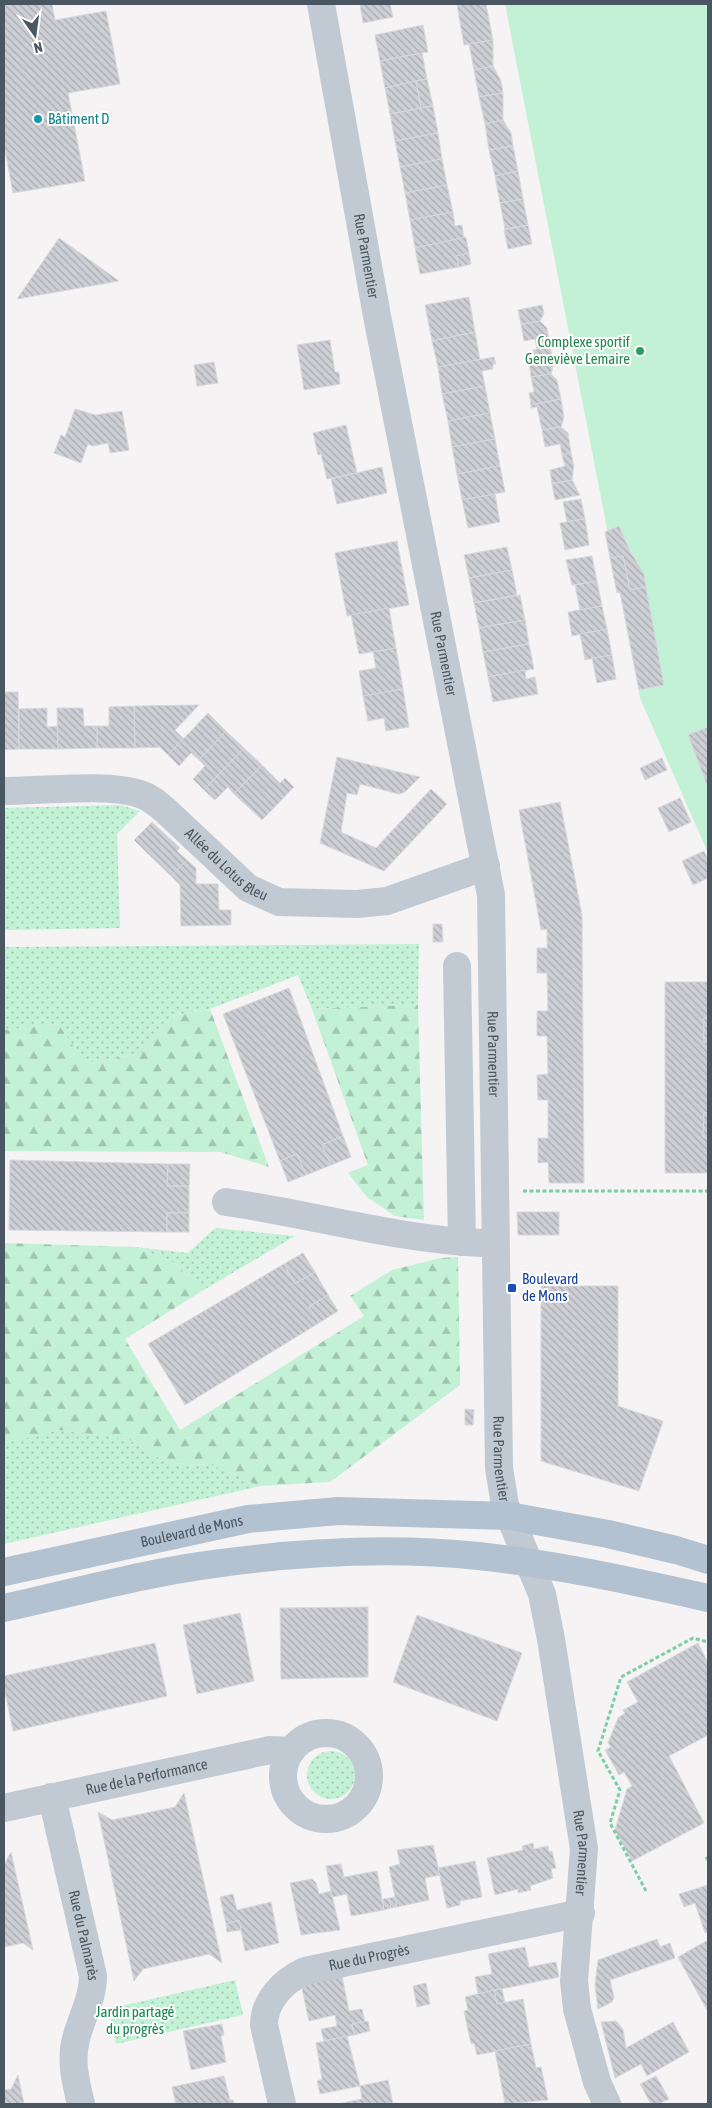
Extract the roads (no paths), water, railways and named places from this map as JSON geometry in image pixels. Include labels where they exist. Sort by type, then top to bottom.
[{"type":"main road","name":"Boulevard de Mons","points":[[4,1572],[238,1521],[296,1514],[381,1511],[509,1516],[608,1534],[676,1550],[708,1560]]},
{"type":"main road","points":[[4,1608],[170,1571],[266,1558],[409,1552],[476,1556],[530,1562],[594,1573],[708,1598]]},
{"type":"street","name":"Rue Parmentier","points":[[320,4],[381,335],[486,866],[493,925],[495,1244],[499,1468],[505,1505],[542,1594],[548,1623],[581,1820],[584,1849],[581,1913],[574,1981],[577,2009],[597,2082],[607,2104]]},
{"type":"street","name":"Allée du Lotus Bleu","points":[[4,791],[110,789],[140,794],[153,800],[166,811],[248,888],[279,902],[357,904],[387,901],[486,866]]},
{"type":"street","points":[[457,966],[462,1242]]},
{"type":"street","points":[[226,1202],[277,1209],[441,1241],[495,1244]]},
{"type":"street","name":"Rue de la Performance","points":[[4,1808],[270,1750],[291,1751]]},
{"type":"street","name":"Rue du Palmarès","points":[[52,1797],[92,1976],[91,1997],[76,2040],[74,2053],[74,2067],[81,2104]]},
{"type":"street","name":"Rue du Progrès","points":[[282,2104],[264,2025],[264,2016],[268,2006],[284,1983],[294,1976],[305,1972],[581,1913]]},
{"type":"place","name":"Bâtiment D","points":[[38,119]]},
{"type":"place","name":"Complexe sportif Geneviève Lemaire","points":[[640,351]]},
{"type":"place","name":"Boulevard de Mons","points":[[512,1288]]},
{"type":"park label","name":"Jardin partagé du progrès","points":[[135,2020]]}]
